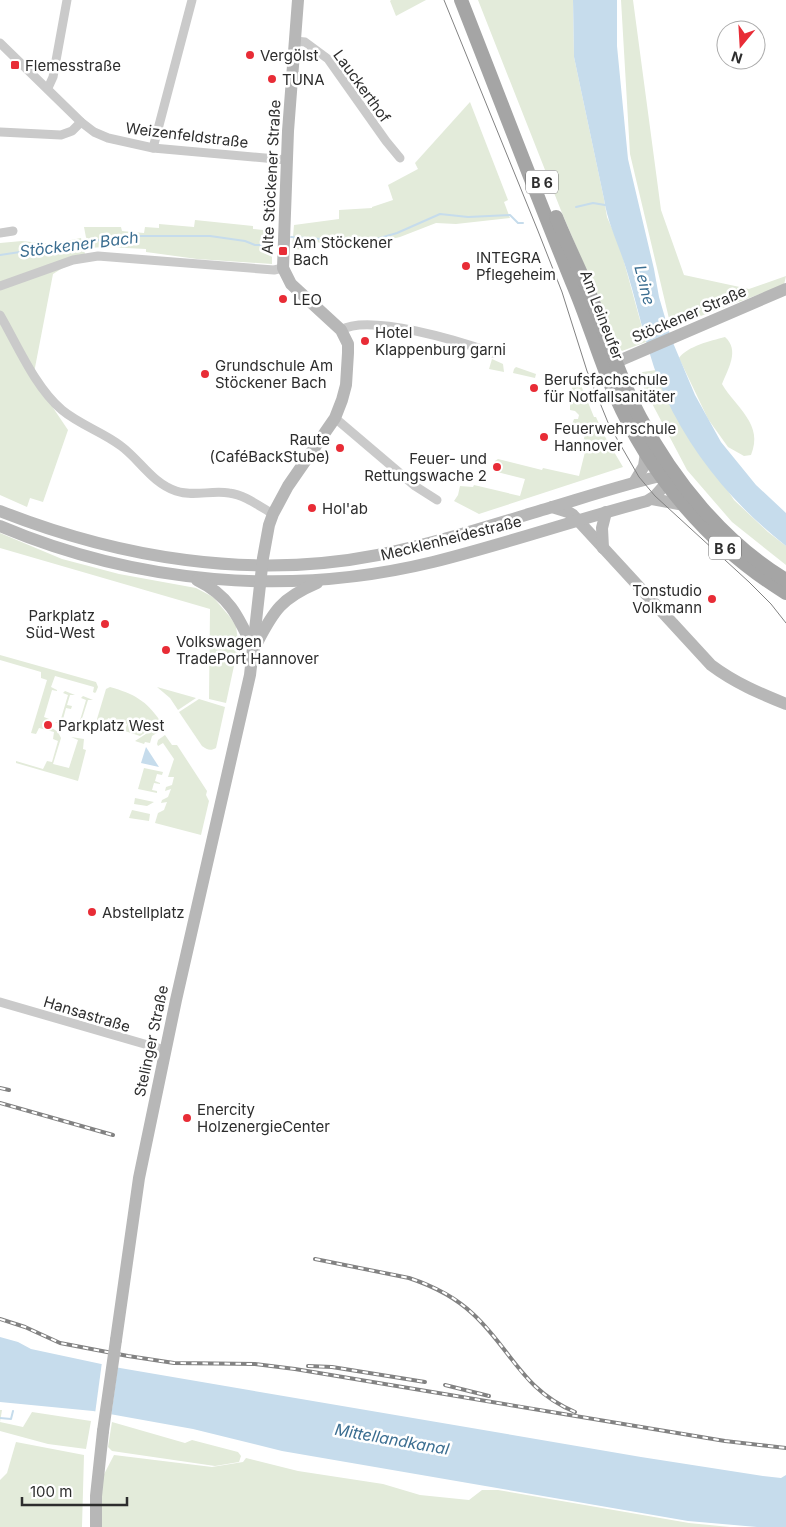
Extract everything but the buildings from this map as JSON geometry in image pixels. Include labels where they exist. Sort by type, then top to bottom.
[{"type":"main road","name":"Alte Stöckener Straße","points":[[298,0],[287,160],[283,268],[291,284],[342,330]]},
{"type":"main road","name":"Am Leineufer","points":[[461,0],[583,308],[610,365],[639,416],[667,478],[727,534],[786,580]]},
{"type":"main road","name":"Am Leineufer","points":[[470,0],[559,225],[580,271],[626,420],[646,453],[667,478],[684,505],[718,542],[745,565],[786,593]]},
{"type":"main road","name":"Stöckener Straße","points":[[610,365],[786,289]]},
{"type":"main road","points":[[262,565],[273,514],[296,474],[335,418],[342,400],[347,371],[348,344],[342,330]]},
{"type":"main road","points":[[635,481],[644,466],[646,453]]},
{"type":"main road","points":[[667,478],[652,500],[684,505]]},
{"type":"main road","name":"Mecklenheidestraße","points":[[0,511],[90,541],[126,550],[201,562],[262,565],[320,563],[377,555],[483,528],[635,481],[667,478]]},
{"type":"main road","name":"Mecklenheidestraße","points":[[0,526],[84,556],[124,567],[192,577],[260,582],[325,580],[432,562],[652,500]]},
{"type":"main road","points":[[552,508],[568,512],[578,521],[711,665],[728,678],[745,687],[786,704]]},
{"type":"main road","points":[[603,548],[602,528],[606,512]]},
{"type":"main road","name":"Stelinger Straße","points":[[96,1527],[96,1496],[104,1431],[139,1178],[247,692],[254,650],[262,565]]},
{"type":"main road","points":[[192,577],[212,587],[234,608],[254,650]]},
{"type":"main road","points":[[254,650],[269,620],[283,602],[297,592],[325,580]]},
{"type":"street","points":[[48,88],[53,77],[67,0]]},
{"type":"street","points":[[153,148],[192,0]]},
{"type":"street","name":"Lauckerthof","points":[[295,41],[306,42],[328,59],[400,158]]},
{"type":"street","name":"Weizenfeldstraße","points":[[0,43],[82,122],[94,132],[108,138],[153,148],[287,160]]},
{"type":"street","points":[[0,132],[61,135],[72,131],[82,122]]},
{"type":"street","points":[[0,233],[13,231]]},
{"type":"street","points":[[0,286],[74,260],[98,256],[274,270],[283,268]]},
{"type":"street","points":[[0,315],[34,375],[62,410],[121,446],[156,480],[186,494],[228,493],[239,495],[273,514]]},
{"type":"street","points":[[342,330],[353,325],[404,328],[451,339],[493,353]]},
{"type":"street","points":[[335,418],[415,486],[437,500]]},
{"type":"street","name":"Hansastraße","points":[[0,1002],[166,1050]]},
{"type":"green space","points":[[391,0],[426,0],[396,16]]},
{"type":"green space","points":[[478,0],[573,0],[574,57],[607,217],[620,247],[646,342],[622,351],[620,349],[562,213]]},
{"type":"green space","points":[[621,0],[633,0],[661,210],[684,275],[749,289],[786,276],[784,285],[671,327],[630,154]]},
{"type":"green space","points":[[470,102],[508,200],[504,202],[510,218],[456,224],[436,223],[400,237],[367,245],[312,242],[308,250],[292,249],[294,225],[339,219],[339,210],[372,208],[393,200],[388,185],[418,169],[415,163]]},
{"type":"green space","points":[[195,220],[253,226],[253,229],[272,231],[272,264],[197,259],[146,252],[146,249],[88,248],[84,227],[121,227],[122,231],[144,233],[145,227],[159,228],[159,224],[194,227]]},
{"type":"green space","points":[[81,238],[85,254],[53,274],[33,378],[68,430],[43,502],[30,498],[27,507],[0,495],[0,243],[22,241],[51,244]]},
{"type":"green space","points":[[725,337],[732,348],[732,354],[730,366],[722,384],[751,425],[754,434],[754,444],[751,455],[744,456],[728,447],[708,419],[679,358],[694,347]]},
{"type":"green space","points":[[492,359],[503,364],[504,372],[489,369]]},
{"type":"green space","points":[[516,367],[536,374],[535,378],[513,373]]},
{"type":"green space","points":[[656,370],[665,395],[734,500],[786,546],[786,565],[732,522],[687,470],[636,373]]},
{"type":"green space","points":[[578,378],[594,417],[596,417],[604,435],[623,467],[479,514],[454,501],[460,486],[473,487],[474,485],[520,496],[525,479],[493,471],[495,461],[498,459],[542,470],[543,468],[579,476],[585,452],[581,451],[585,434],[570,430],[574,419],[578,419],[579,415],[575,411],[570,410],[573,381]]},
{"type":"green space","points":[[0,533],[62,559],[119,574],[196,588],[213,597],[236,626],[238,641],[226,703],[209,699],[210,609],[0,548]]},
{"type":"green space","points":[[0,655],[96,682],[98,687],[95,693],[93,692],[94,687],[55,676],[51,687],[57,691],[52,690],[44,717],[49,719],[49,726],[58,732],[61,738],[53,764],[69,768],[78,740],[71,737],[84,739],[83,749],[86,750],[78,781],[16,763],[16,761],[43,769],[47,761],[52,762],[58,741],[53,739],[54,732],[39,728],[36,734],[31,733],[47,680],[41,678],[41,672],[0,660]]},
{"type":"green space","points":[[110,687],[126,692],[145,703],[161,722],[140,736],[125,731],[127,724],[108,718],[104,729],[97,719],[106,689]]},
{"type":"green space","points":[[157,687],[196,698],[178,710],[170,698]]},
{"type":"green space","points":[[65,691],[75,695],[70,695],[67,705],[72,706],[71,709],[66,708],[62,723],[67,725],[65,727],[55,722],[60,722],[68,695],[63,693]]},
{"type":"green space","points":[[83,696],[93,700],[88,700],[80,725],[85,727],[79,730],[73,727],[78,727],[86,700],[81,698]]},
{"type":"green space","points":[[199,699],[225,707],[216,748],[212,750],[202,746],[179,712]]},
{"type":"green space","points":[[155,728],[160,731],[152,736],[150,743],[145,742],[144,744],[135,741]]},
{"type":"green space","points":[[165,735],[172,745],[177,745],[207,791],[206,795],[209,801],[201,835],[155,823],[158,813],[164,810],[167,802],[161,803],[162,800],[168,797],[171,789],[165,791],[166,787],[172,785],[174,777],[168,777],[174,759],[163,743],[158,746],[157,744],[158,740]]},
{"type":"green space","points":[[144,768],[163,772],[162,775],[157,774],[155,781],[160,784],[154,783],[152,790],[157,791],[157,793],[138,789]]},
{"type":"green space","points":[[135,798],[154,802],[147,806],[134,804]]},
{"type":"green space","points":[[132,810],[150,814],[149,821],[129,818]]},
{"type":"green space","points":[[32,1412],[91,1421],[86,1449],[48,1444],[0,1431],[0,1422],[23,1427]]},
{"type":"green space","points":[[112,1422],[185,1443],[192,1440],[238,1452],[241,1456],[239,1462],[215,1466],[112,1451],[108,1447]]},
{"type":"green space","points":[[16,1442],[84,1455],[82,1527],[0,1527],[0,1480],[7,1473]]},
{"type":"green space","points":[[114,1455],[212,1467],[243,1462],[246,1458],[298,1471],[383,1484],[420,1495],[469,1500],[482,1490],[498,1490],[689,1523],[730,1527],[100,1527],[100,1482]]},
{"type":"water","name":"Leine","points":[[573,0],[617,0],[617,46],[628,159],[659,297],[671,338],[695,395],[721,442],[756,485],[786,513],[786,546],[749,514],[716,478],[688,439],[659,381],[625,265],[606,209],[574,57]]},
{"type":"water","points":[[146,747],[159,767],[141,763]]},
{"type":"water","name":"Mittellandkanal","points":[[0,1337],[18,1342],[31,1349],[120,1368],[641,1457],[763,1476],[781,1478],[786,1475],[786,1527],[757,1527],[688,1521],[282,1451],[193,1429],[93,1411],[0,1402]]},
{"type":"pier","points":[[102,1362],[118,1365],[111,1417],[95,1414]]},
{"type":"waterway","name":"Stöckener Bach","points":[[576,207],[593,203],[605,205]]},
{"type":"waterway","name":"Stöckener Bach","points":[[291,237],[366,242],[397,233],[440,214],[468,217],[510,215],[518,223],[523,223]]},
{"type":"waterway","name":"Stöckener Bach","points":[[0,255],[126,236],[210,236],[245,241],[255,245],[266,245],[269,235],[272,235]]},
{"type":"waterway","points":[[0,1418],[11,1419],[13,1411]]},
{"type":"tram line","points":[[444,0],[562,292],[587,371],[609,425],[639,477],[655,496],[749,582],[771,604],[786,623]]},
{"type":"railway","points":[[0,1088],[9,1090]]},
{"type":"railway","points":[[0,1103],[113,1135]]},
{"type":"railway","points":[[315,1259],[409,1278],[435,1288],[451,1297],[486,1327],[529,1381],[557,1403],[575,1412]]},
{"type":"railway","points":[[0,1319],[25,1327],[60,1343],[128,1356],[174,1363],[255,1364],[295,1369],[725,1441],[786,1448]]},
{"type":"railway","points":[[308,1366],[332,1367],[425,1382]]},
{"type":"railway","points":[[445,1385],[489,1396]]},
{"type":"place","name":"Vergölst","points":[[250,55]]},
{"type":"place","name":"Flemesstraße","points":[[15,65]]},
{"type":"place","name":"TUNA","points":[[272,79]]},
{"type":"place","name":"Am Stöckener Bach","points":[[283,251]]},
{"type":"place","name":"INTEGRA Pflegeheim","points":[[466,266]]},
{"type":"place","name":"LEO","points":[[283,299]]},
{"type":"place","name":"Hotel Klappenburg garni","points":[[365,341]]},
{"type":"place","name":"Grundschule Am Stöckener Bach","points":[[205,374]]},
{"type":"place","name":"Berufsfachschule für Notfallsanitäter","points":[[534,388]]},
{"type":"place","name":"Feuerwehrschule Hannover","points":[[544,437]]},
{"type":"place","name":"Raute (CaféBackStube)","points":[[340,448]]},
{"type":"place","name":"Feuer- und Rettungswache 2","points":[[497,467]]},
{"type":"place","name":"Hol'ab","points":[[312,508]]},
{"type":"place","name":"Tonstudio Volkmann","points":[[712,599]]},
{"type":"place","name":"Parkplatz Süd-West","points":[[105,624]]},
{"type":"place","name":"Volkswagen TradePort Hannover","points":[[166,650]]},
{"type":"place","name":"Parkplatz West","points":[[48,725]]},
{"type":"place","name":"Abstellplatz","points":[[92,912]]},
{"type":"place","name":"Enercity HolzenergieCenter","points":[[187,1118]]}]
